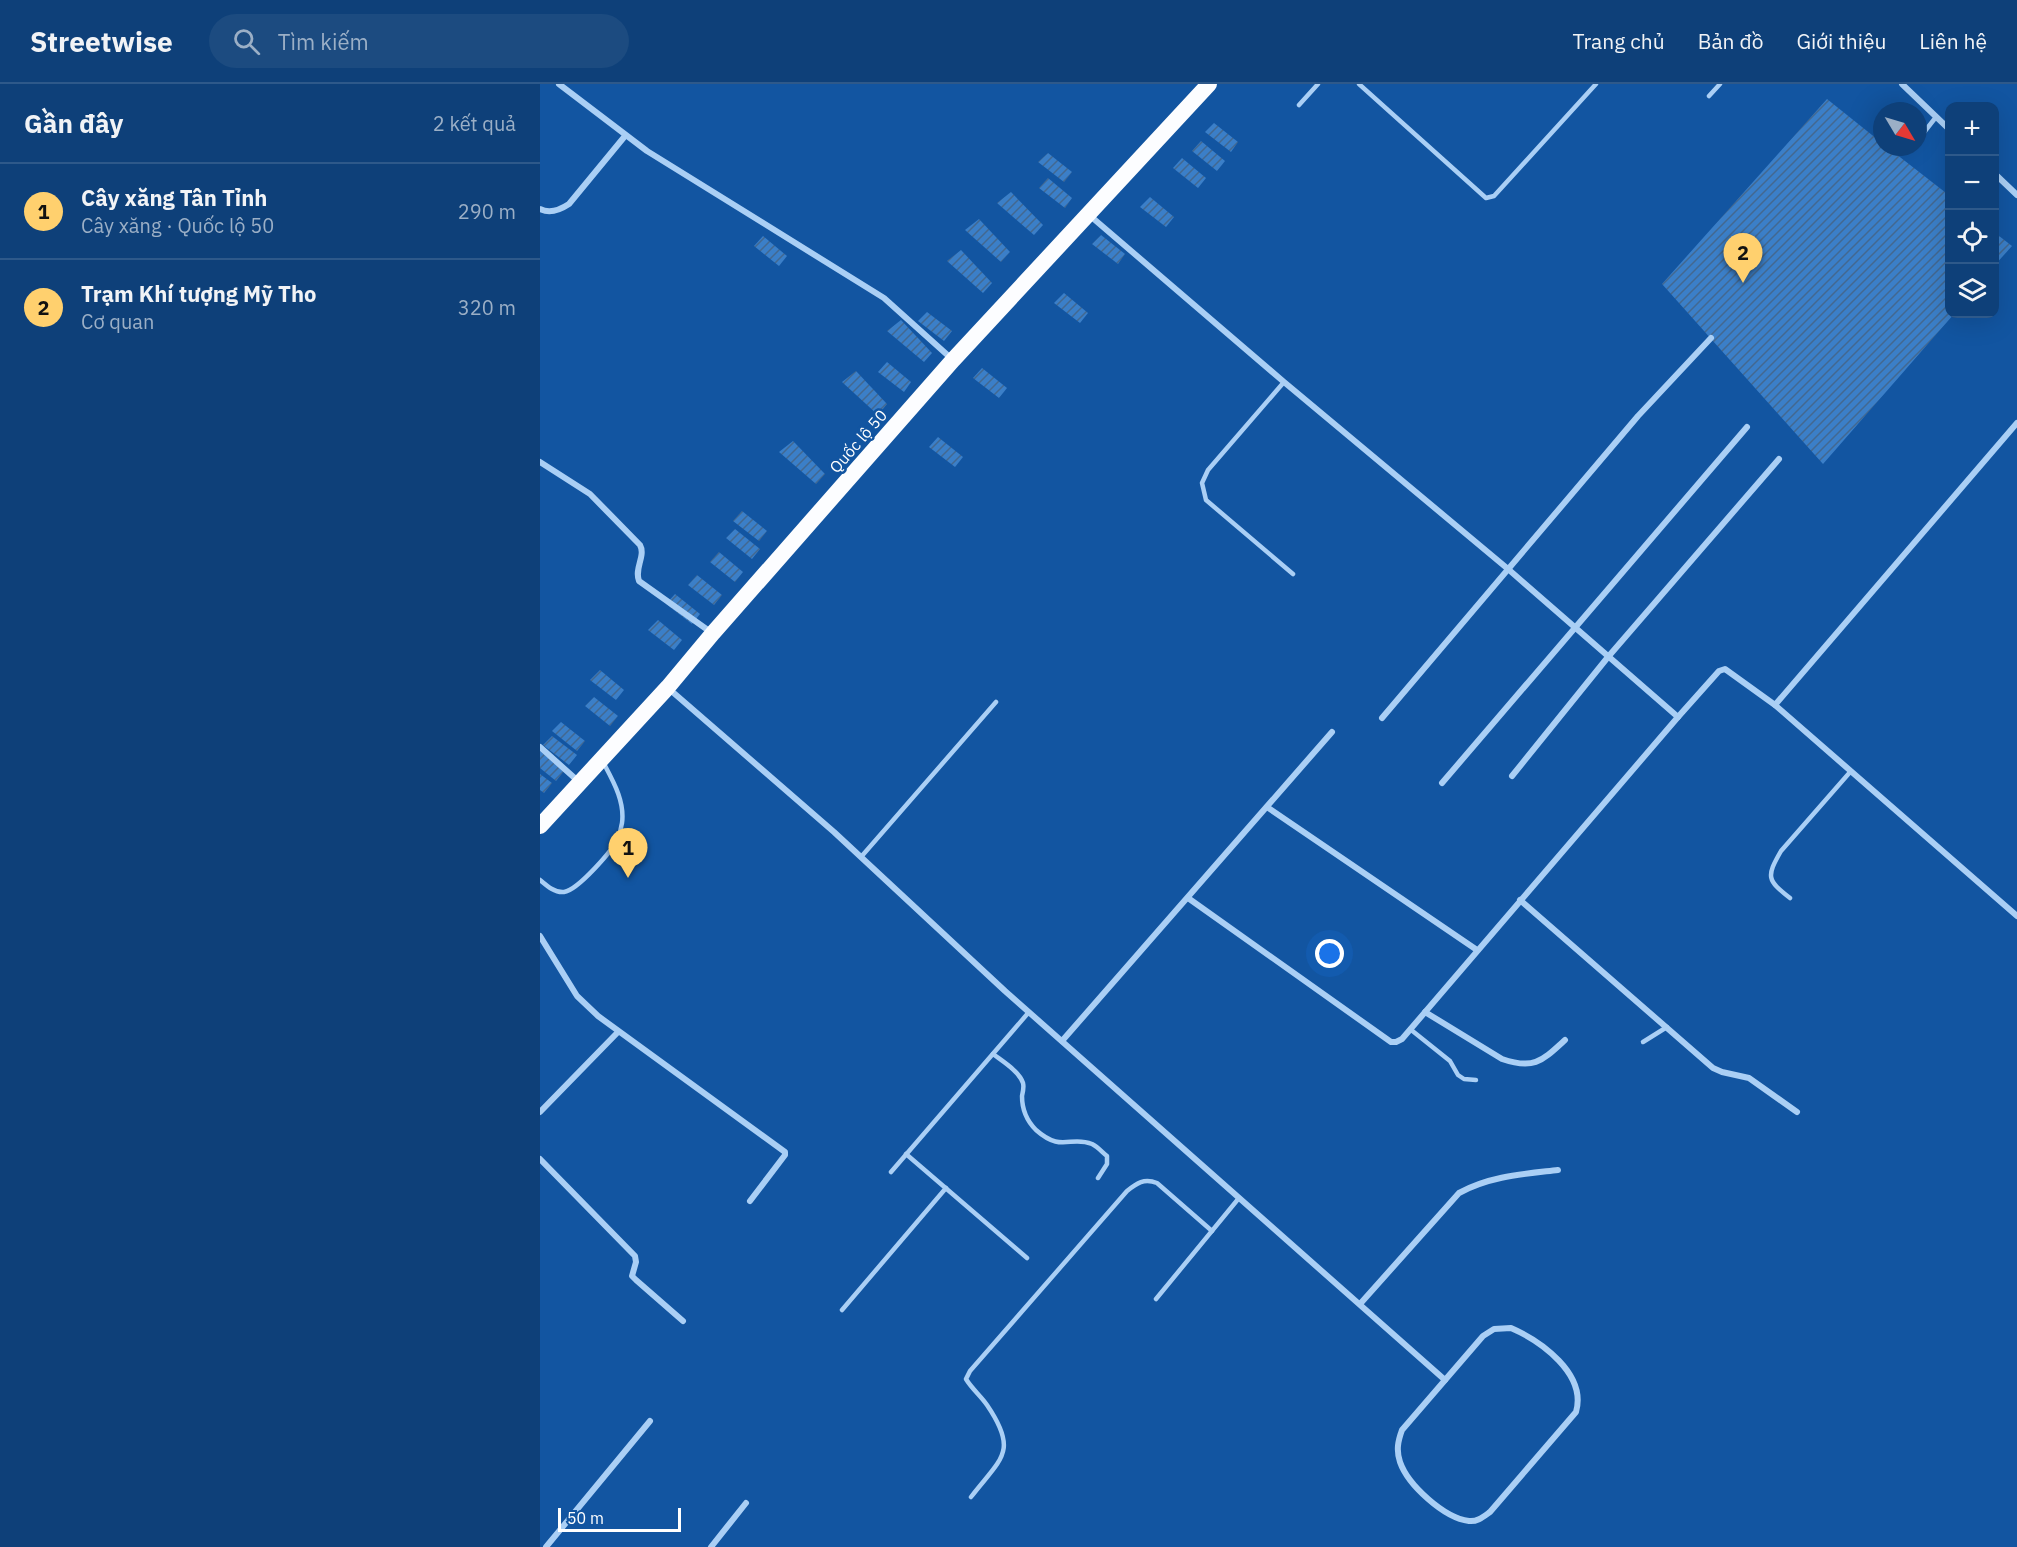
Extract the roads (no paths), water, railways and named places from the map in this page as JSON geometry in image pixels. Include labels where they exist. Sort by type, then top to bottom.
[{"type":"highway","name":"Quốc lộ 50","points":[[540,826],[668,687],[953,360],[1209,84]]},
{"type":"street","points":[[559,84],[625,136],[876,292],[913,322],[953,360]]},
{"type":"street","points":[[1902,84],[1945,125]]},
{"type":"street","points":[[540,209],[559,211],[569,204],[625,136]]},
{"type":"street","points":[[1999,177],[2017,195]]},
{"type":"street","points":[[1088,214],[1508,569],[1678,717]]},
{"type":"street","points":[[1382,718],[1638,416],[1711,338]]},
{"type":"street","points":[[1775,705],[2017,423]]},
{"type":"street","points":[[1442,783],[1746,427]]},
{"type":"street","points":[[1512,776],[1608,657],[1779,459]]},
{"type":"street","points":[[540,462],[590,494],[640,545],[642,553],[637,567],[639,581],[713,633]]},
{"type":"street","points":[[1188,898],[1391,1042],[1396,1042],[1402,1039],[1678,717],[1719,671],[1725,669],[1775,705],[2017,916]]},
{"type":"street","points":[[668,687],[861,857],[1029,1012],[1445,1380]]},
{"type":"street","points":[[1062,1041],[1332,732]]},
{"type":"street","points":[[540,747],[580,784]]},
{"type":"street","points":[[1267,807],[1477,950]]},
{"type":"street","points":[[1520,900],[1713,1068],[1749,1078],[1797,1112]]},
{"type":"street","points":[[540,936],[578,996],[598,1016],[784,1152],[785,1155],[750,1201]]},
{"type":"street","points":[[1425,1012],[1502,1059],[1513,1062],[1529,1065],[1539,1062],[1565,1040]]},
{"type":"street","points":[[540,1112],[618,1032]]},
{"type":"street","points":[[540,1159],[635,1256],[636,1262],[632,1276],[683,1321]]},
{"type":"street","points":[[1360,1304],[1459,1193],[1474,1185],[1506,1176],[1558,1170]]},
{"type":"street","points":[[1511,1328],[1528,1335],[1565,1366],[1572,1376],[1579,1403],[1576,1412],[1490,1512],[1479,1520],[1469,1521],[1455,1517],[1436,1506],[1411,1482],[1400,1462],[1397,1445],[1402,1430],[1445,1380],[1483,1336],[1494,1329],[1511,1328]]},
{"type":"street","points":[[546,1547],[650,1421]]},
{"type":"street","points":[[711,1547],[746,1503]]},
{"type":"lane","points":[[1299,105],[1318,84]]},
{"type":"lane","points":[[1359,84],[1486,198],[1494,196],[1596,84]]},
{"type":"lane","points":[[1709,96],[1720,84]]},
{"type":"lane","points":[[1927,129],[1936,117]]},
{"type":"lane","points":[[1284,382],[1208,470],[1202,483],[1206,500],[1293,574]]},
{"type":"lane","points":[[861,857],[996,702]]},
{"type":"lane","points":[[540,880],[558,892],[567,892],[587,876],[618,838],[622,822],[622,807],[618,791],[602,760]]},
{"type":"lane","points":[[1790,898],[1772,884],[1770,875],[1774,864],[1792,837],[1851,771]]},
{"type":"lane","points":[[891,1172],[1029,1012]]},
{"type":"lane","points":[[1643,1042],[1667,1027]]},
{"type":"lane","points":[[1410,1029],[1450,1061],[1458,1075],[1464,1079],[1476,1080]]},
{"type":"lane","points":[[993,1054],[1020,1077],[1024,1085],[1022,1106],[1025,1117],[1040,1134],[1051,1141],[1062,1144],[1090,1144],[1107,1156],[1107,1164],[1098,1178]]},
{"type":"lane","points":[[906,1154],[1027,1258]]},
{"type":"lane","points":[[971,1497],[1000,1460],[1005,1447],[1003,1431],[986,1402],[966,1379],[970,1371],[1127,1191],[1138,1182],[1150,1180],[1157,1183],[1212,1231]]},
{"type":"lane","points":[[842,1310],[946,1188]]},
{"type":"lane","points":[[1156,1299],[1239,1198]]},
{"type":"place","name":"Trạm Khí tượng Mỹ Tho","points":[[1743,283]]},
{"type":"place","name":"Cây xăng Tân Tỉnh","points":[[628,878]]}]
